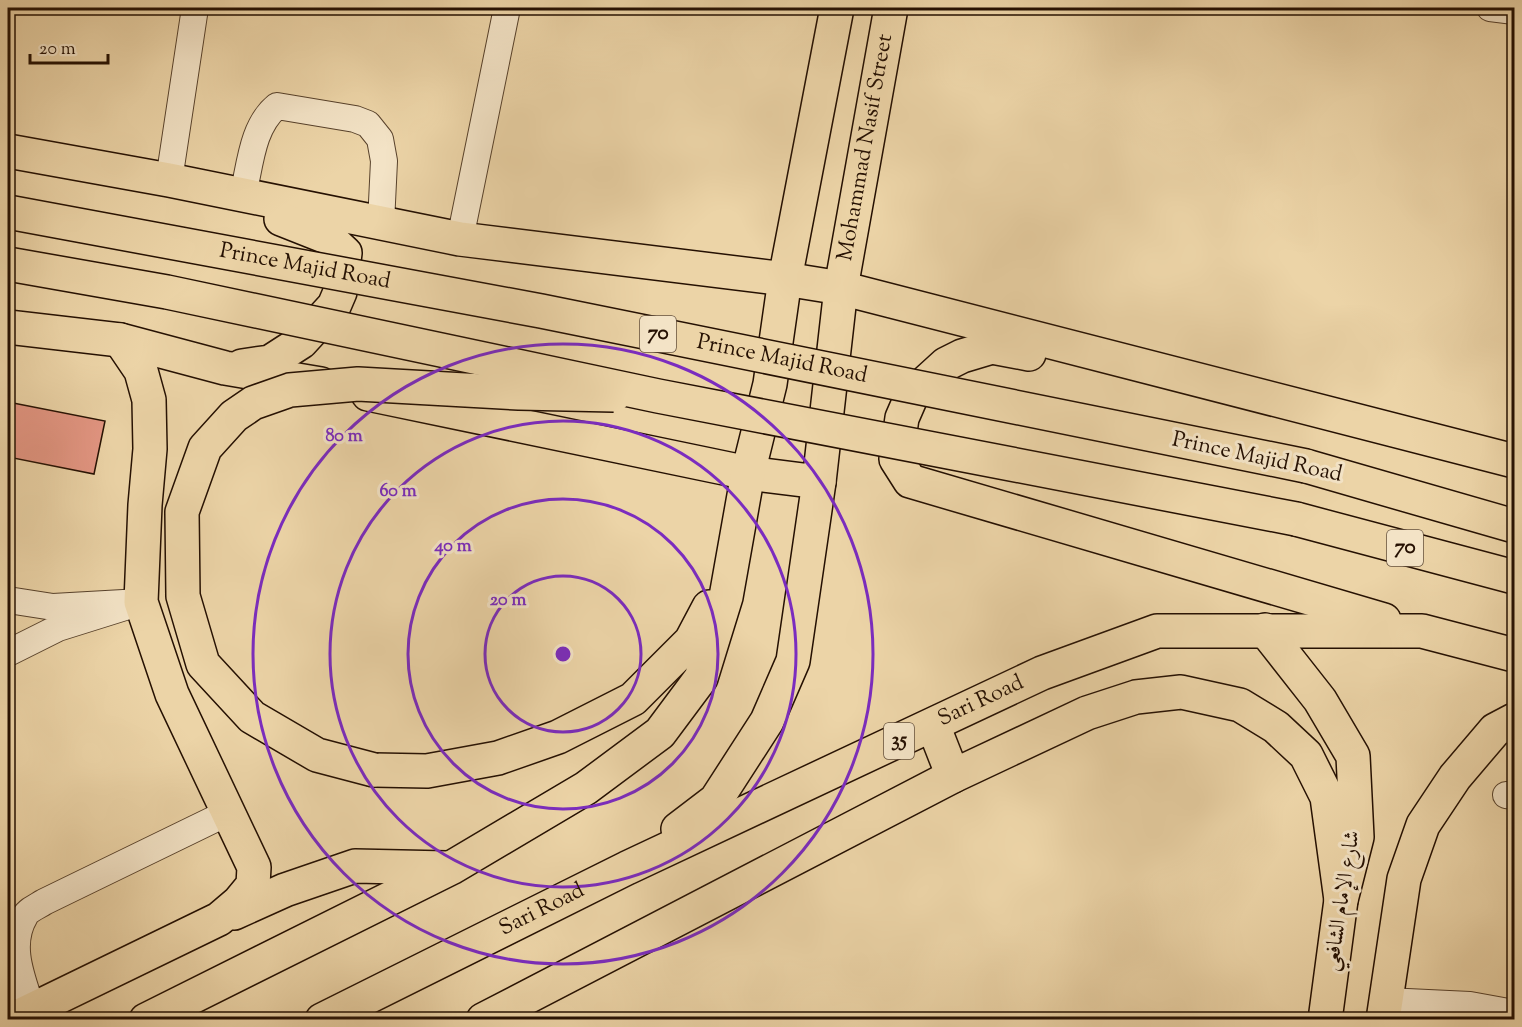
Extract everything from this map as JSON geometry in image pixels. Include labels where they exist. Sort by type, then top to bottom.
[{"type":"main road","points":[[146,1020],[452,868],[586,788],[660,733],[701,678],[726,597],[748,473],[770,384],[785,279],[837,8]]},
{"type":"main road","name":"Mohammad Nasif Street","points":[[627,868],[716,800],[767,720],[793,661],[819,482],[841,288],[891,8]]},
{"type":"main road","points":[[8,151],[177,182],[460,239],[841,288],[1515,461]]},
{"type":"main road","points":[[177,182],[299,225],[329,238],[345,253],[340,292],[334,306],[301,342],[270,362],[225,368]]},
{"type":"main road","name":"Prince Majid Road","points":[[8,212],[541,311],[1306,466],[1515,525]]},
{"type":"main road","name":"70","points":[[8,264],[167,292],[658,396],[1296,519],[1515,577]]},
{"type":"main road","points":[[8,327],[120,340],[225,368],[304,380],[748,473],[819,482]]},
{"type":"main road","points":[[120,340],[141,371],[149,400],[150,449],[141,602],[172,694],[254,867],[253,885],[239,902],[215,921]]},
{"type":"main road","points":[[1264,397],[992,347],[962,356],[946,364],[912,395],[902,418],[896,459],[910,481],[1422,631]]},
{"type":"main road","points":[[658,396],[519,393],[358,384],[290,390],[253,404],[234,416],[205,448],[182,512],[183,596],[203,664],[252,717],[317,755],[374,770],[427,771],[498,758],[558,737],[633,699],[691,641],[720,587],[742,512]]},
{"type":"main road","name":"شارع الإمام الشافعي","points":[[1266,630],[1320,700],[1353,756],[1357,837],[1341,900],[1325,1020]]},
{"type":"main road","name":"Sari Road","points":[[322,1020],[627,868],[1042,673],[1157,631],[1422,631],[1515,655]]},
{"type":"main road","points":[[483,1020],[953,777],[1088,713],[1136,697],[1181,692],[1240,705],[1276,727],[1306,755],[1327,797],[1341,900]]},
{"type":"main road","points":[[1384,1010],[1404,879],[1423,825],[1455,777],[1495,730],[1515,720]]},
{"type":"main road","points":[[933,725],[953,777]]},
{"type":"main road","points":[[21,1014],[215,921],[285,890],[355,866],[452,868]]},
{"type":"street","points":[[177,182],[195,8]]},
{"type":"street","points":[[460,239],[507,8]]},
{"type":"street","points":[[1490,8],[1515,11]]},
{"type":"street","points":[[243,195],[260,126],[266,114],[277,106],[355,119],[368,124],[380,139],[384,161],[381,223]]},
{"type":"street","points":[[8,600],[53,607],[141,602]]},
{"type":"street","points":[[8,653],[58,628],[141,602]]},
{"type":"street","points":[[21,1014],[17,950],[19,932],[26,914],[44,902],[229,812]]},
{"type":"street","points":[[1384,1010],[1515,1013]]},
{"type":"building","points":[[8,402],[105,421],[94,474],[8,457]]}]
